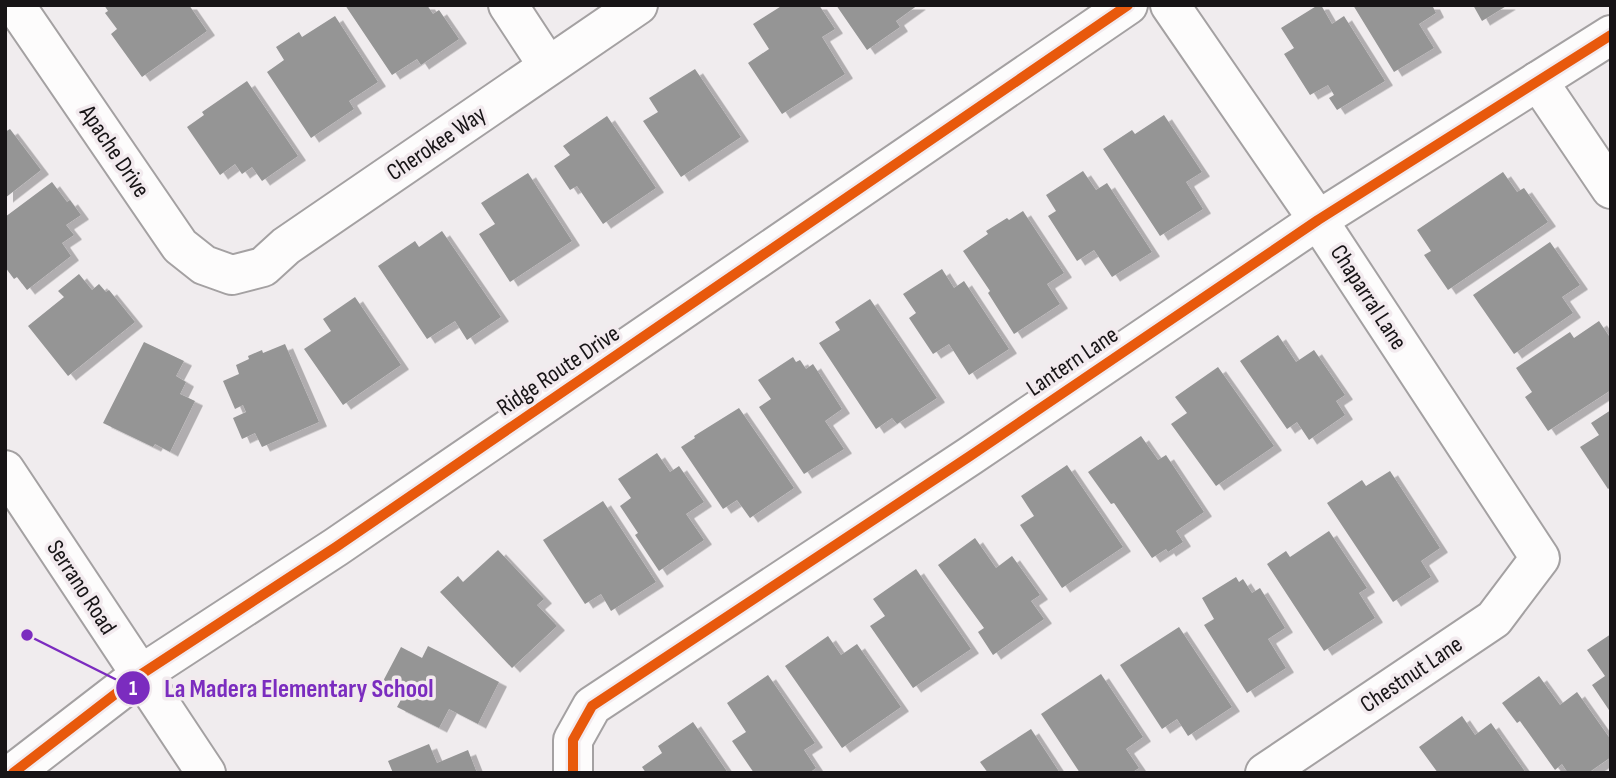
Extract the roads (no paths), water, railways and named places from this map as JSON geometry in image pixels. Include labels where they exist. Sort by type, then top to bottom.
[{"type":"street","name":"Apache Drive","points":[[15,5],[180,246],[204,265],[232,275]]},
{"type":"street","points":[[508,5],[548,66]]},
{"type":"street","name":"Cherokee Way","points":[[232,275],[263,267],[286,246],[638,5]]},
{"type":"street","name":"Ridge Route Drive","points":[[13,773],[139,675],[336,547],[1128,5]]},
{"type":"street","name":"Chaparral Lane","points":[[1170,5],[1318,220],[1540,558]]},
{"type":"street","name":"Lantern Lane","points":[[573,756],[592,706],[970,456],[1318,220],[1611,35]]},
{"type":"street","points":[[1538,81],[1611,189]]},
{"type":"street","name":"Serrano Road","points":[[5,470],[205,773]]},
{"type":"street","name":"Chestnut Lane","points":[[1265,773],[1494,619],[1540,558]]},
{"type":"place","name":"La Madera Elementary School","points":[[27,635]]}]
